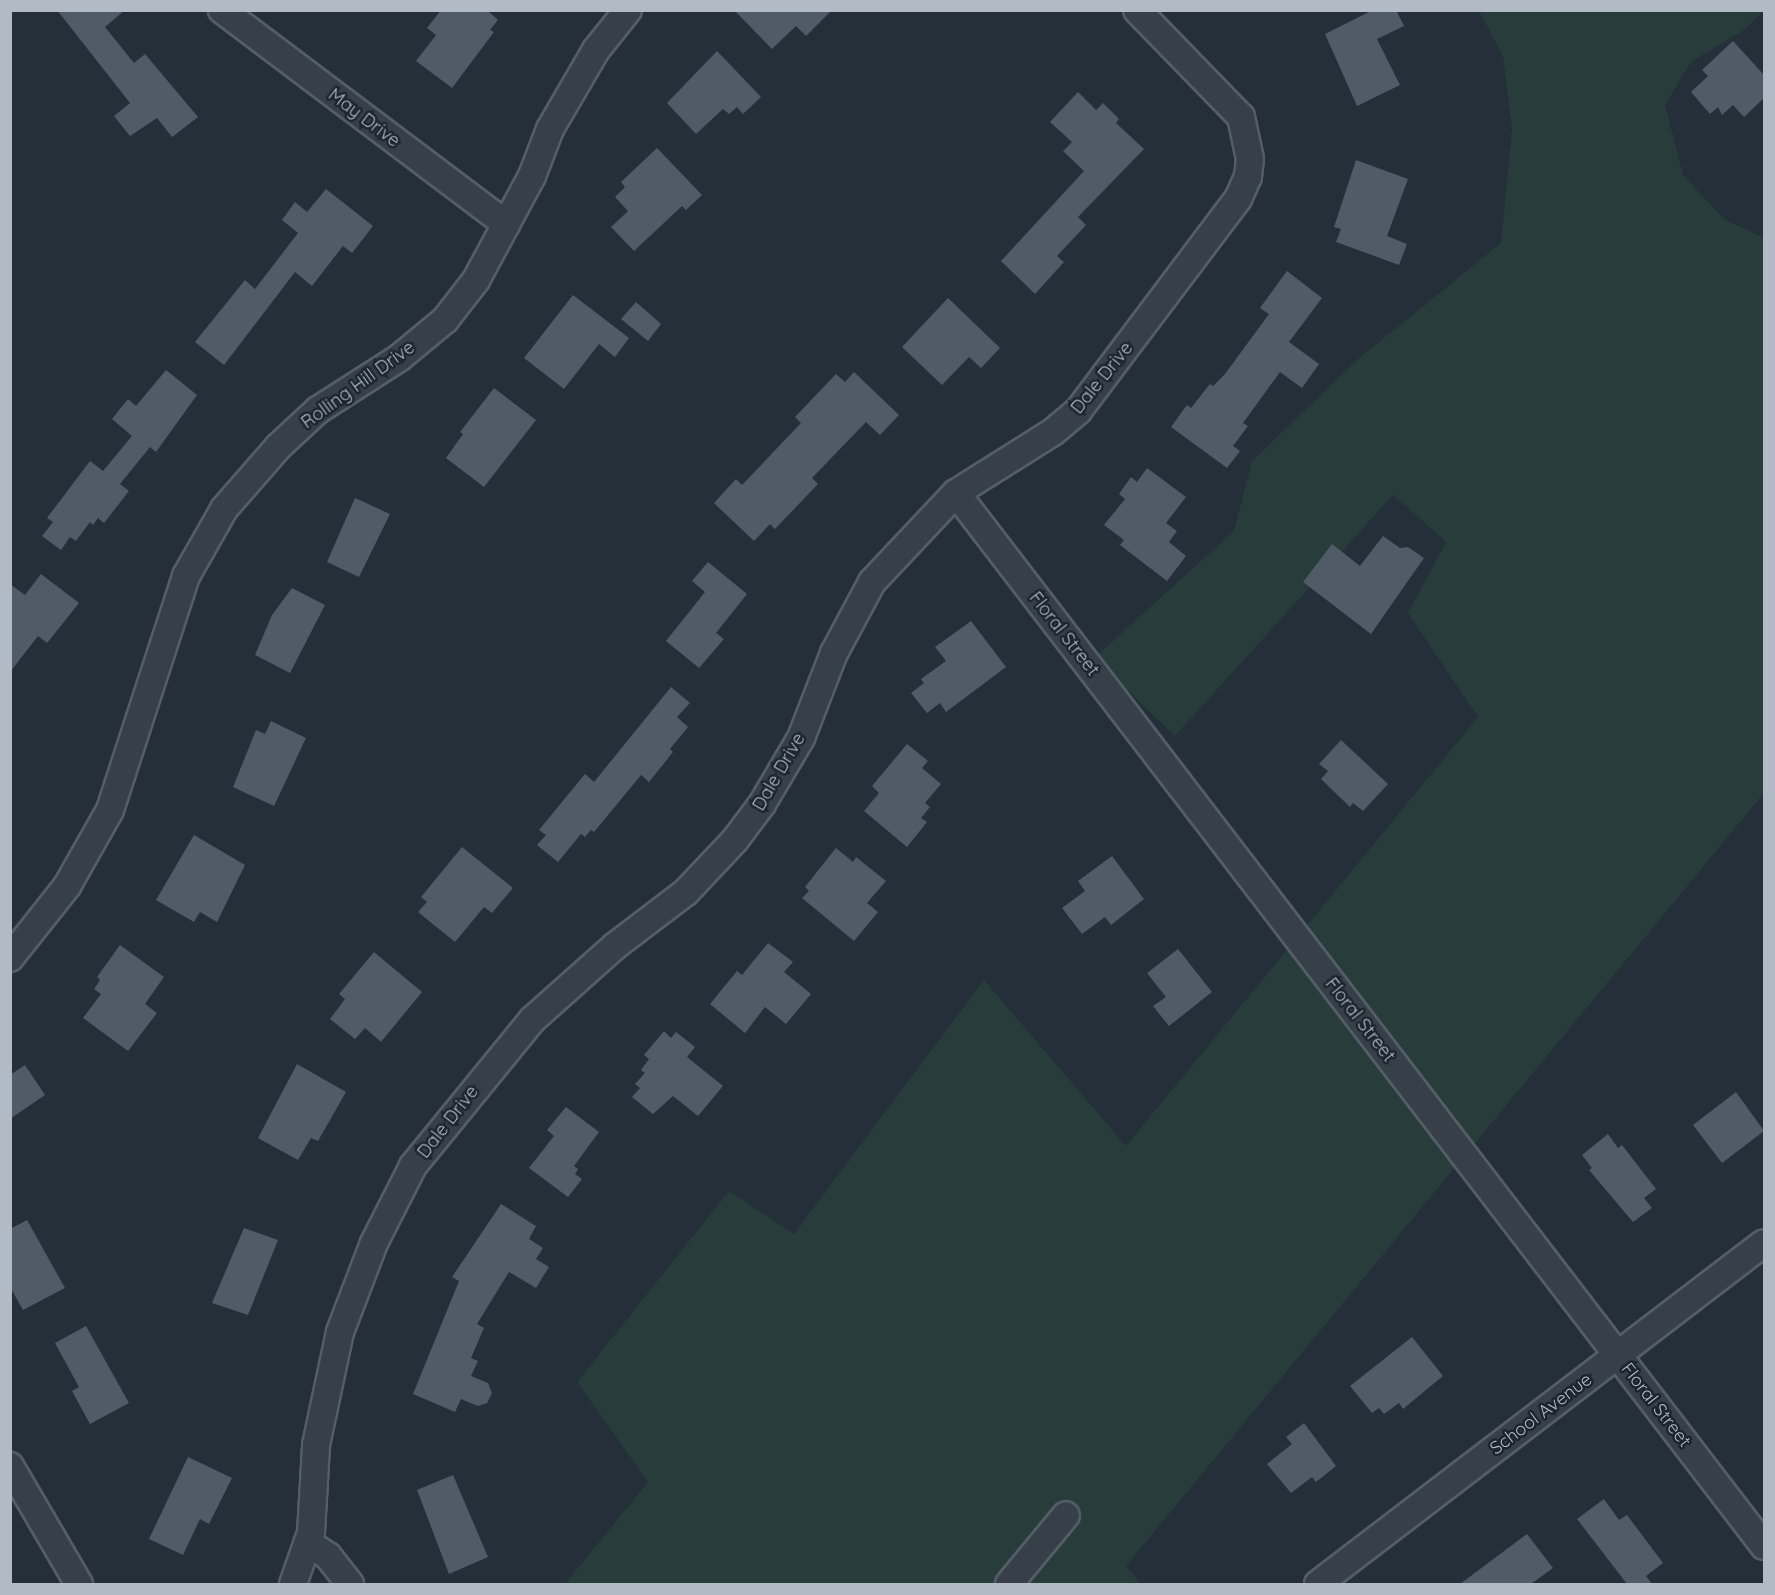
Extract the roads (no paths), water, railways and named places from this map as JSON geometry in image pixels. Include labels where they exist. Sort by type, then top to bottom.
[{"type":"street","name":"May Drive","points":[[222,10],[506,224]]},
{"type":"street","name":"Rolling Hill Drive","points":[[10,958],[72,878],[110,810],[186,576],[224,509],[278,447],[318,410],[399,358],[445,320],[476,280],[532,176],[550,129],[596,50],[628,10]]},
{"type":"street","name":"Dale Drive","points":[[292,1584],[308,1543],[319,1424],[340,1332],[374,1243],[413,1166],[532,1020],[615,946],[686,892],[735,840],[762,804],[801,738],[834,654],[872,582],[956,493],[1053,432],[1078,411],[1218,230],[1248,177],[1247,132],[1241,117],[1137,10]]},
{"type":"street","name":"Floral Street","points":[[956,493],[1764,1546]]},
{"type":"street","name":"School Avenue","points":[[1318,1584],[1764,1243]]},
{"type":"street","points":[[10,1466],[79,1584]]},
{"type":"street","points":[[1009,1584],[1066,1515]]},
{"type":"street","points":[[308,1543],[328,1556],[350,1584]]}]
